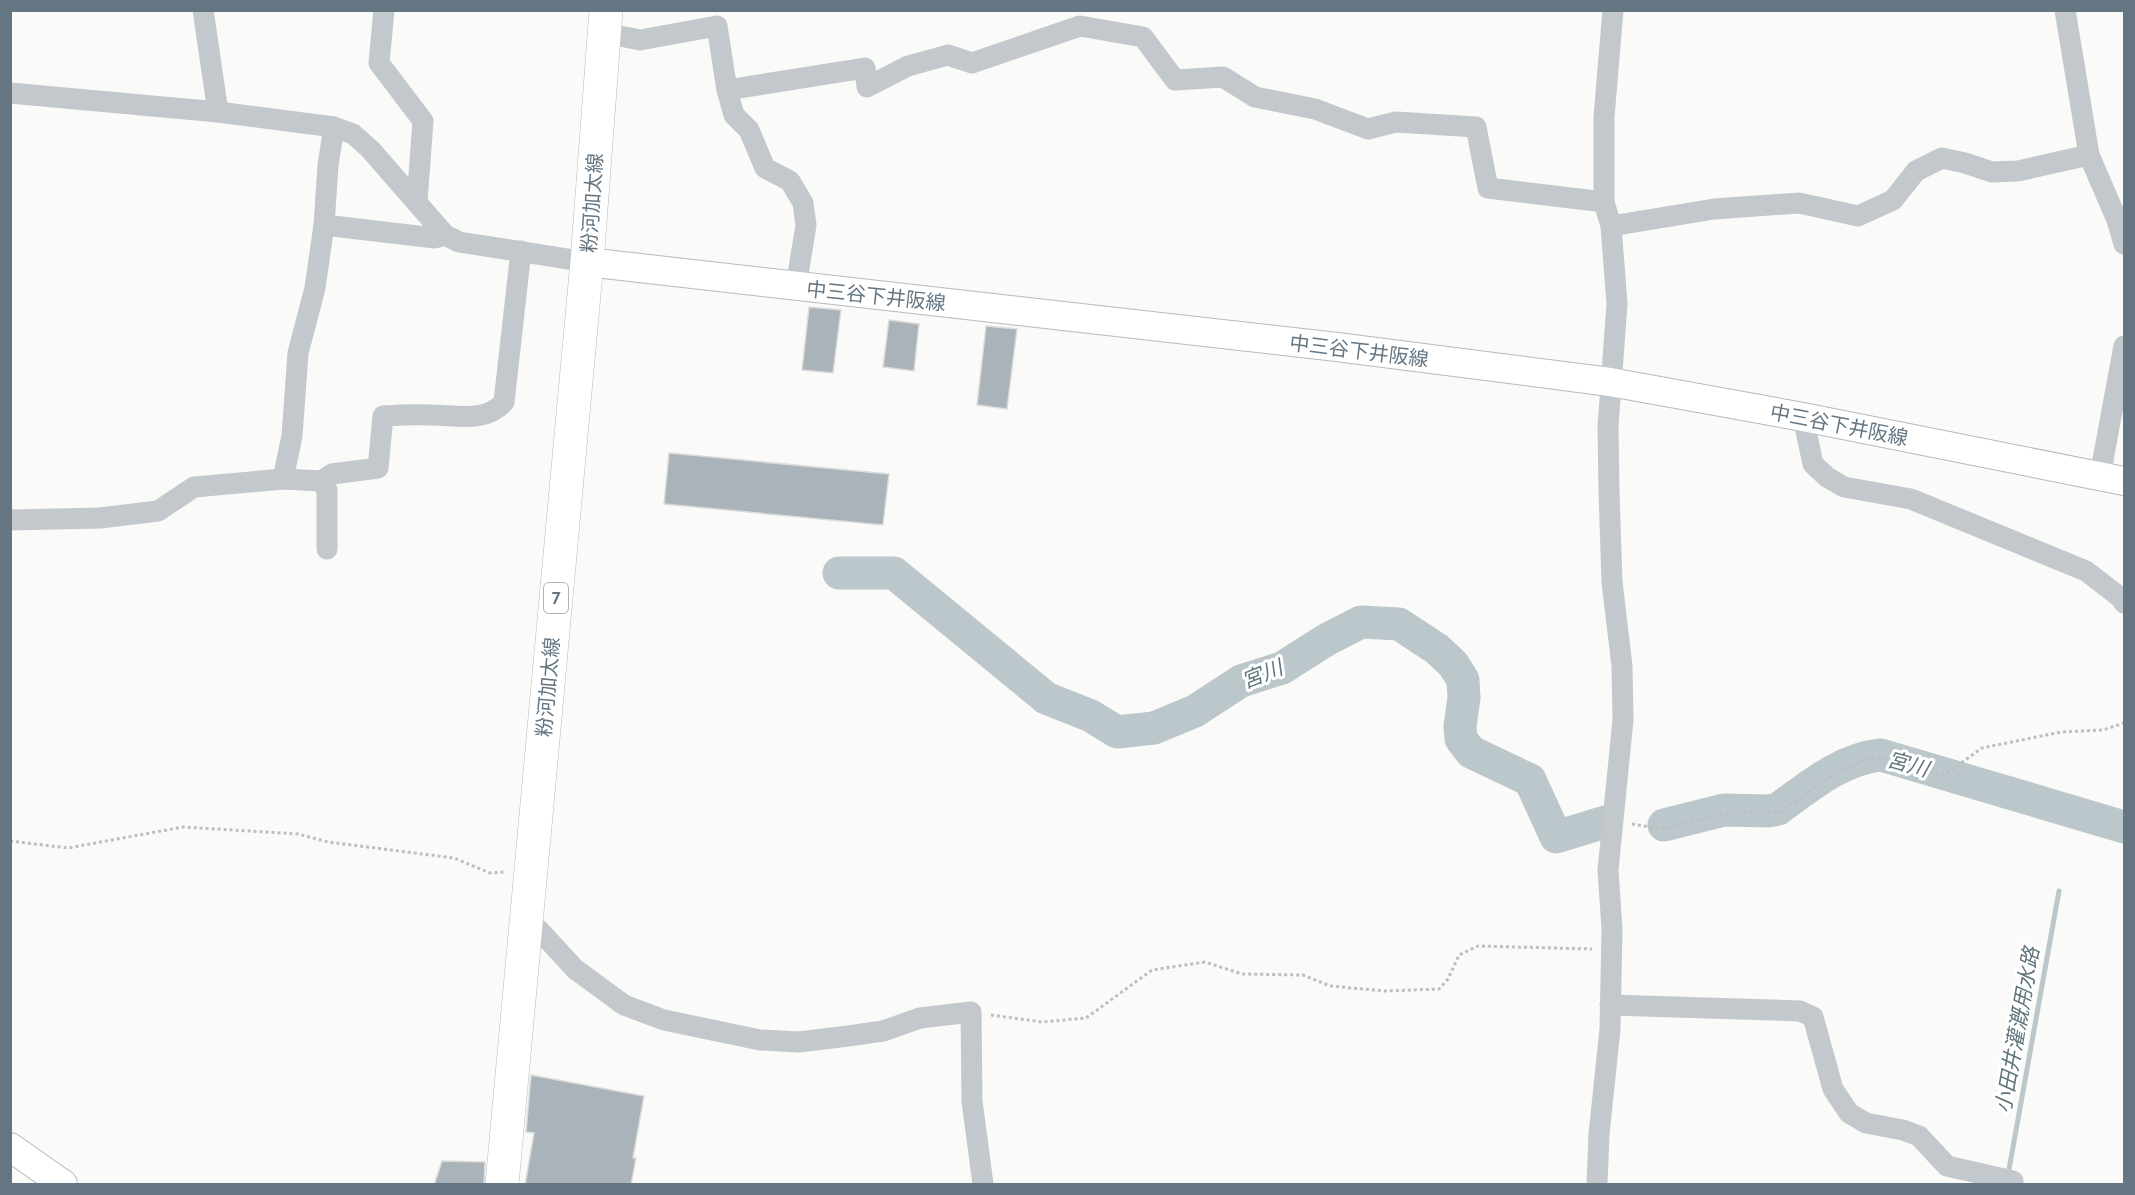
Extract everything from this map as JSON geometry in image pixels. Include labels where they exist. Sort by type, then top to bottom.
[{"type":"main road","name":"粉河加太線","points":[[502,1185],[587,262],[606,22]]},
{"type":"main road","name":"中三谷下井阪線","points":[[587,262],[1337,347],[1610,382],[1803,417],[2112,478]]},
{"type":"main road","points":[[10,1147],[63,1185]]},
{"type":"street","points":[[203,10],[218,112]]},
{"type":"street","points":[[384,10],[379,63],[423,121],[417,202]]},
{"type":"street","points":[[1597,1185],[1610,1005],[1611,950],[1608,870],[1623,720],[1622,666],[1612,582],[1608,426],[1617,304],[1611,226],[1604,202],[1604,117],[1613,10]]},
{"type":"street","points":[[2066,10],[2089,155],[2117,220],[2124,244]]},
{"type":"street","points":[[606,22],[640,40],[717,26],[727,90],[734,115],[749,130],[765,168],[790,181],[803,203],[806,225],[796,286]]},
{"type":"street","points":[[727,90],[865,68],[867,87],[908,66],[948,55],[972,63],[1080,26],[1143,36],[1175,80],[1223,77],[1255,97],[1316,109],[1368,129],[1396,122],[1476,127],[1488,188],[1604,202]]},
{"type":"street","points":[[10,93],[218,112],[334,127],[353,134],[370,149],[445,235],[459,242],[587,262]]},
{"type":"street","points":[[283,479],[292,436],[298,353],[315,288],[334,127]]},
{"type":"street","points":[[1611,226],[1714,209],[1799,203],[1858,216],[1893,200],[1916,171],[1942,158],[1992,172],[2018,171],[2089,155]]},
{"type":"street","points":[[324,225],[435,238],[445,235]]},
{"type":"street","points":[[10,520],[100,518],[158,511],[194,487],[283,479],[321,481],[332,474],[378,468],[384,416],[431,414],[468,418],[497,410],[504,402],[521,251]]},
{"type":"street","points":[[2112,478],[2124,346]]},
{"type":"street","points":[[1803,417],[1813,464],[1827,477],[1844,487],[1911,499],[2086,571],[2121,598],[2124,603]]},
{"type":"street","points":[[321,481],[327,490],[327,549]]},
{"type":"street","points":[[526,927],[539,930],[575,969],[624,1005],[664,1020],[760,1040],[799,1042],[848,1036],[883,1031],[920,1018],[972,1012],[972,1101],[983,1185]]},
{"type":"street","points":[[1610,1005],[1800,1011],[1813,1017],[1833,1089],[1849,1113],[1866,1124],[1903,1130],[1918,1136],[1947,1166],[2013,1181],[2012,1185]]},
{"type":"path","points":[[1612,821],[1663,829],[1726,813],[1779,813],[1835,773],[1868,759],[1882,759],[1943,776],[1983,748],[2061,732],[2103,730],[2124,723]]},
{"type":"path","points":[[10,841],[68,848],[183,827],[298,834],[328,842],[454,858],[490,873],[531,870]]},
{"type":"path","points":[[972,1012],[1042,1022],[1086,1018],[1152,970],[1205,962],[1242,975],[1303,975],[1330,986],[1385,991],[1439,989],[1448,979],[1459,955],[1478,946],[1611,950]]},
{"type":"building","points":[[809,307],[841,310],[833,373],[802,370]]},
{"type":"building","points":[[889,320],[919,324],[914,371],[883,367]]},
{"type":"building","points":[[986,326],[1017,329],[1007,409],[977,405]]},
{"type":"building","points":[[669,453],[889,474],[883,525],[664,504]]},
{"type":"building","points":[[531,1075],[644,1096],[633,1158],[636,1158],[631,1185],[525,1185],[534,1133],[526,1132]]},
{"type":"building","points":[[442,1161],[485,1162],[484,1185],[434,1185]]},
{"type":"waterway","name":"宮川","points":[[839,573],[894,573],[1046,698],[1091,716],[1117,732],[1154,728],[1195,711],[1241,681],[1282,668],[1326,640],[1361,622],[1399,624],[1437,649],[1453,664],[1463,680],[1461,739],[1471,752],[1530,780],[1556,837],[1605,822]]},
{"type":"waterway","name":"宮川","points":[[1664,825],[1724,810],[1769,811],[1778,809],[1839,768],[1881,755],[2124,827]]},
{"type":"waterway","name":"小田井灌漑用水路","points":[[2008,1175],[2059,891]]}]
